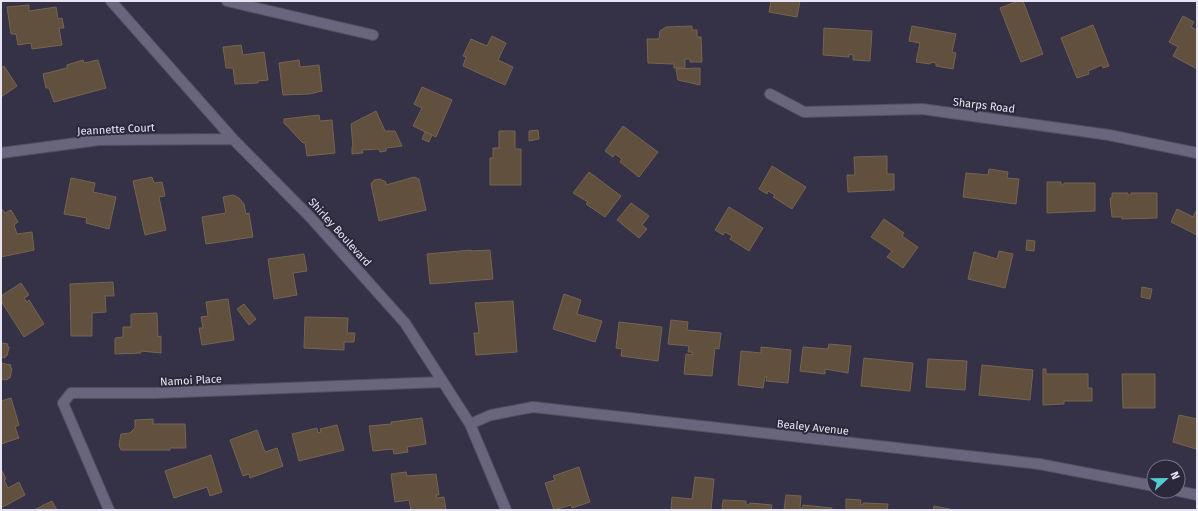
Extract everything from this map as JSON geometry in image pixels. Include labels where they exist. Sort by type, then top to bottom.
[{"type":"street","name":"Shirley Boulevard","points":[[111,1],[233,139],[311,218],[405,323],[470,424],[506,510]]},
{"type":"street","points":[[227,1],[372,35]]},
{"type":"street","name":"Sharps Road","points":[[770,94],[804,112],[922,109],[1102,134],[1197,153]]},
{"type":"street","name":"Jeannette Court","points":[[1,153],[99,140],[233,139]]},
{"type":"street","name":"Namoi Place","points":[[109,510],[63,404],[71,392],[154,393],[442,382]]},
{"type":"street","name":"Bealey Avenue","points":[[470,424],[491,415],[534,407],[1039,464],[1146,484]]},
{"type":"street","points":[[1186,492],[1197,495]]},
{"type":"building","points":[[771,1],[800,1],[797,17],[769,12]]},
{"type":"building","points":[[1018,1],[1023,1],[1043,54],[1021,62],[1000,8]]},
{"type":"building","points":[[29,5],[29,11],[56,7],[58,19],[62,18],[64,28],[59,28],[62,45],[32,49],[31,43],[18,45],[16,34],[11,34],[7,7]]},
{"type":"building","points":[[1183,16],[1194,22],[1191,27],[1197,30],[1197,69],[1173,56],[1178,47],[1169,42]]},
{"type":"building","points":[[1093,25],[1109,66],[1103,68],[1102,65],[1088,71],[1089,74],[1077,78],[1061,38]]},
{"type":"building","points":[[692,26],[692,30],[697,30],[697,37],[701,37],[702,62],[690,62],[690,59],[685,59],[685,68],[674,68],[674,64],[648,63],[647,39],[659,39],[660,31],[666,27]]},
{"type":"building","points":[[912,26],[956,34],[952,52],[956,53],[953,69],[936,66],[936,63],[931,62],[930,64],[916,62],[920,43],[909,41]]},
{"type":"building","points":[[824,28],[872,31],[870,61],[853,60],[853,55],[849,54],[849,57],[823,55]]},
{"type":"building","points":[[492,36],[506,43],[498,60],[513,67],[505,85],[463,66],[466,57],[463,56],[471,39],[487,46]]},
{"type":"building","points":[[241,45],[243,55],[264,52],[268,80],[258,81],[258,83],[235,84],[233,68],[226,68],[223,47]]},
{"type":"building","points":[[83,60],[84,63],[98,60],[106,88],[54,102],[49,88],[46,88],[43,74],[67,68],[67,65]]},
{"type":"building","points":[[299,60],[300,67],[319,65],[322,91],[309,94],[283,95],[279,63]]},
{"type":"building","points":[[4,66],[17,86],[1,97],[1,68]]},
{"type":"building","points":[[700,68],[700,85],[678,80],[676,69]]},
{"type":"building","points":[[422,87],[452,100],[436,137],[413,126],[422,108],[414,104]]},
{"type":"building","points":[[376,111],[385,131],[395,131],[402,146],[386,148],[386,151],[380,152],[379,149],[362,150],[363,153],[352,154],[353,147],[351,124]]},
{"type":"building","points":[[319,115],[320,121],[332,120],[335,153],[307,156],[305,142],[303,143],[284,123],[284,119]]},
{"type":"building","points":[[623,126],[658,152],[639,177],[620,162],[622,159],[615,154],[613,157],[605,151]]},
{"type":"building","points":[[538,130],[539,139],[529,141],[529,131]]},
{"type":"building","points":[[499,131],[515,131],[515,149],[521,149],[521,185],[490,185],[490,158],[493,158],[493,148],[499,148]]},
{"type":"building","points":[[425,132],[432,135],[429,142],[422,139]]},
{"type":"building","points":[[887,156],[887,174],[894,174],[894,190],[848,192],[847,175],[855,175],[854,157]]},
{"type":"building","points":[[772,166],[806,187],[792,209],[773,197],[775,195],[768,191],[767,194],[759,189]]},
{"type":"building","points":[[989,169],[1008,172],[1007,178],[1019,179],[1016,204],[963,197],[966,173],[988,175]]},
{"type":"building","points":[[589,172],[621,196],[605,217],[586,204],[588,202],[573,193]]},
{"type":"building","points":[[152,177],[154,183],[162,182],[165,196],[159,197],[166,230],[145,235],[133,181]]},
{"type":"building","points":[[414,177],[419,179],[426,210],[379,221],[371,184],[374,180],[380,179],[386,182],[386,185]]},
{"type":"building","points":[[71,178],[95,183],[93,192],[116,197],[109,229],[86,223],[87,218],[64,214]]},
{"type":"building","points":[[1047,182],[1061,182],[1061,185],[1064,185],[1064,183],[1095,183],[1095,211],[1047,213]]},
{"type":"building","points":[[1112,193],[1128,193],[1128,195],[1131,195],[1131,193],[1157,193],[1157,218],[1122,219],[1122,217],[1112,217],[1110,198],[1112,198]]},
{"type":"building","points":[[233,195],[239,198],[244,204],[246,214],[249,213],[253,237],[206,244],[202,217],[226,213],[223,197]]},
{"type":"building","points":[[631,203],[649,216],[642,225],[647,229],[639,238],[617,220]]},
{"type":"building","points":[[729,207],[763,228],[749,251],[730,239],[732,236],[725,232],[723,235],[715,230]]},
{"type":"building","points":[[1,208],[5,213],[11,210],[18,222],[14,225],[17,234],[32,232],[34,250],[1,257]]},
{"type":"building","points":[[1177,209],[1193,217],[1197,209],[1197,235],[1171,222]]},
{"type":"building","points":[[884,219],[904,233],[902,236],[918,247],[903,268],[887,257],[892,251],[871,237]]},
{"type":"building","points":[[1027,240],[1035,241],[1034,251],[1026,250]]},
{"type":"building","points":[[471,250],[490,250],[493,279],[430,284],[427,254]]},
{"type":"building","points":[[999,251],[1013,254],[1005,288],[968,279],[974,252],[997,259]]},
{"type":"building","points":[[304,254],[307,271],[293,273],[297,295],[274,299],[268,259]]},
{"type":"building","points":[[113,282],[114,296],[105,296],[106,312],[92,313],[92,336],[71,336],[70,284]]},
{"type":"building","points":[[21,283],[29,295],[24,298],[27,302],[29,300],[44,324],[24,337],[1,301],[1,296]]},
{"type":"building","points":[[1142,287],[1152,289],[1150,299],[1141,297]]},
{"type":"building","points":[[564,294],[581,300],[577,314],[602,321],[595,342],[553,329]]},
{"type":"building","points":[[228,299],[234,340],[202,345],[199,328],[203,328],[201,317],[208,316],[206,302]]},
{"type":"building","points":[[513,301],[517,352],[476,355],[474,333],[479,333],[475,303]]},
{"type":"building","points":[[244,304],[256,319],[249,325],[237,309]]},
{"type":"building","points":[[157,313],[158,337],[161,336],[161,353],[141,351],[141,353],[115,354],[115,338],[123,337],[123,327],[131,327],[131,314]]},
{"type":"building","points":[[305,317],[348,318],[347,333],[355,333],[354,342],[344,342],[344,350],[304,348]]},
{"type":"building","points":[[671,320],[688,322],[687,330],[721,333],[719,349],[715,348],[712,376],[684,374],[686,354],[692,355],[692,352],[688,352],[689,346],[668,344]]},
{"type":"building","points":[[619,322],[662,327],[658,361],[621,356],[622,349],[616,348]]},
{"type":"building","points":[[1,343],[8,344],[7,346],[9,347],[5,358],[1,357]]},
{"type":"building","points":[[829,344],[851,346],[848,373],[825,369],[825,374],[800,371],[803,347],[828,349]]},
{"type":"building","points":[[761,347],[791,350],[788,383],[766,381],[767,377],[765,376],[763,388],[738,385],[741,351],[761,353]]},
{"type":"building","points":[[864,358],[913,363],[910,391],[861,386]]},
{"type":"building","points":[[928,359],[967,361],[965,390],[926,387]]},
{"type":"building","points":[[1,363],[11,365],[10,368],[12,368],[10,378],[7,380],[1,379]]},
{"type":"building","points":[[982,365],[1033,370],[1030,400],[979,395]]},
{"type":"building","points":[[1043,369],[1046,369],[1046,374],[1088,374],[1088,388],[1092,388],[1092,401],[1064,401],[1064,404],[1043,405]]},
{"type":"building","points":[[1122,374],[1155,374],[1155,408],[1123,408]]},
{"type":"building","points":[[11,398],[19,425],[15,427],[19,438],[1,444],[1,401]]},
{"type":"building","points":[[1179,415],[1197,419],[1196,449],[1173,442]]},
{"type":"building","points":[[422,418],[426,444],[407,447],[408,452],[394,454],[393,449],[373,451],[369,426],[391,424],[391,422]]},
{"type":"building","points":[[153,419],[153,424],[185,424],[186,448],[170,448],[170,450],[121,450],[119,445],[121,434],[130,433],[135,428],[135,420]]},
{"type":"building","points":[[337,425],[344,450],[299,461],[292,434],[317,428],[318,433],[321,432],[320,429]]},
{"type":"building","points":[[257,430],[265,452],[277,448],[283,466],[250,478],[249,474],[243,476],[230,440]]},
{"type":"building","points":[[211,455],[222,492],[210,496],[207,487],[174,498],[165,471]]},
{"type":"building","points":[[579,467],[590,502],[572,508],[571,505],[554,510],[545,483],[555,480],[553,476]]},
{"type":"building","points":[[1,469],[6,479],[4,480],[8,488],[19,482],[25,495],[1,508]]},
{"type":"building","points":[[406,472],[407,476],[436,474],[439,495],[436,495],[437,498],[444,497],[446,510],[411,510],[409,500],[395,502],[391,474]]},
{"type":"building","points":[[695,477],[714,479],[711,510],[671,510],[672,497],[692,499]]},
{"type":"building","points":[[786,495],[801,496],[800,508],[802,509],[803,505],[832,508],[831,510],[784,510]]},
{"type":"building","points":[[846,499],[861,500],[860,505],[863,505],[863,503],[888,504],[887,510],[846,510]]},
{"type":"building","points":[[723,500],[746,501],[746,505],[749,505],[750,503],[772,505],[771,510],[722,510]]},
{"type":"building","points":[[52,501],[57,510],[34,510]]},
{"type":"building","points":[[934,506],[954,510],[933,510]]}]
